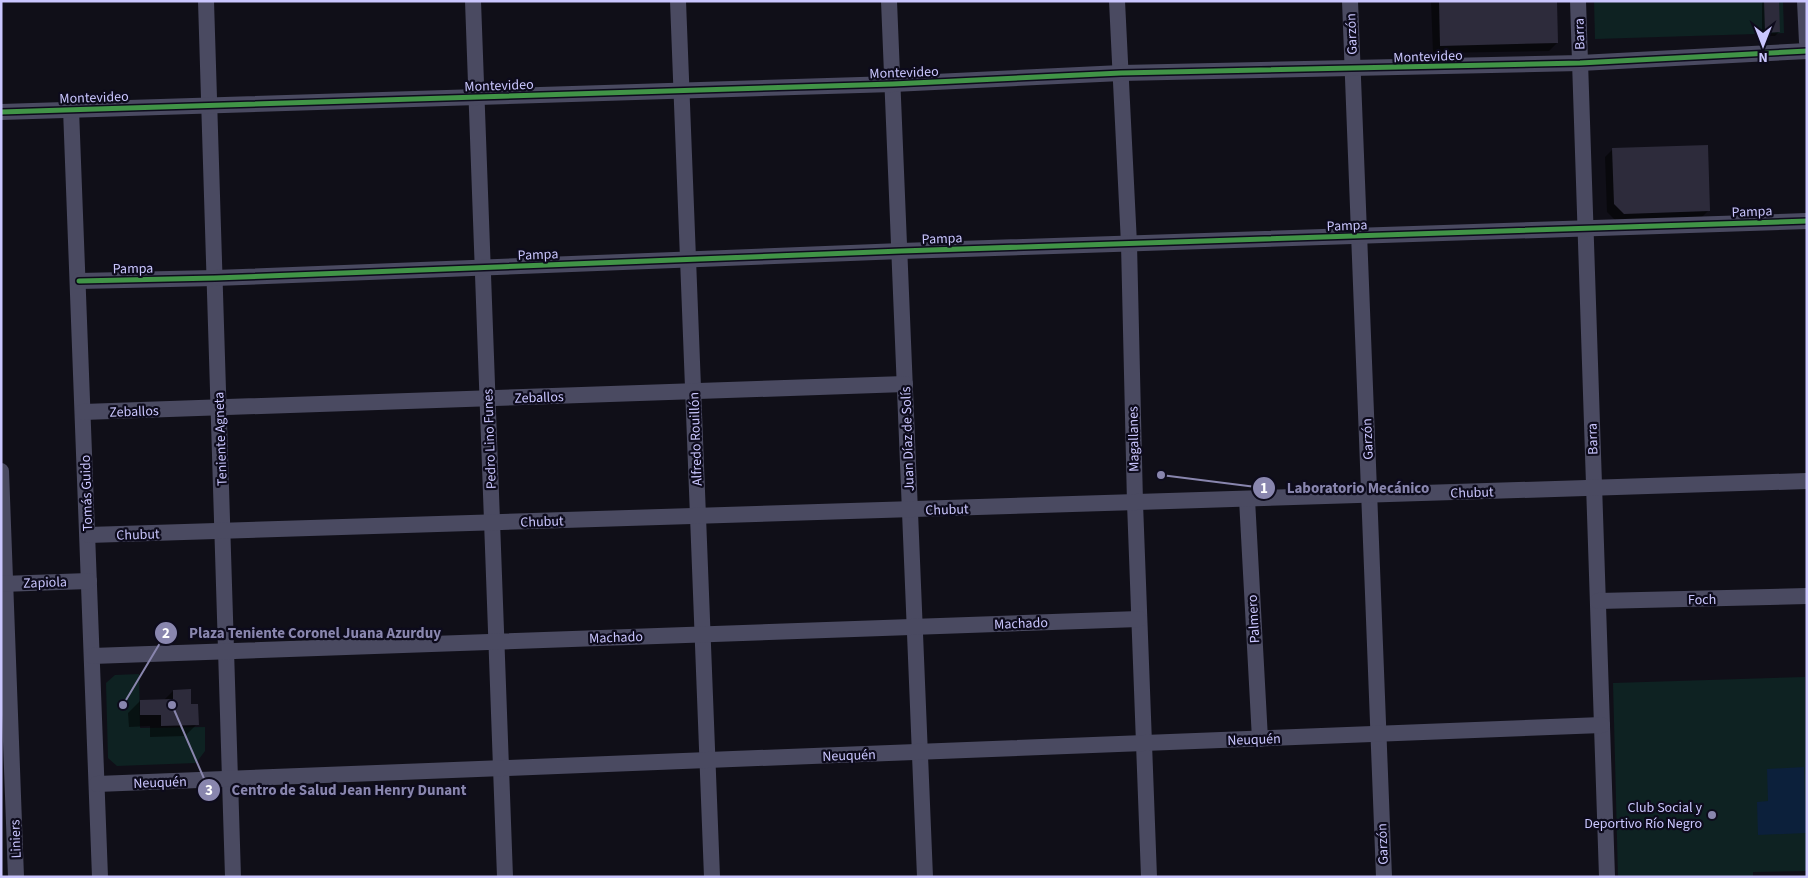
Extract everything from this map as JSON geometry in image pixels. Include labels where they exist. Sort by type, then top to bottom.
[{"type":"street","name":"Teniente Agneta","points":[[206,1],[233,877]]},
{"type":"street","name":"Pedro Lino Funes","points":[[473,1],[505,877]]},
{"type":"street","name":"Alfredo Rouillón","points":[[678,1],[690,260],[693,391],[712,877]]},
{"type":"street","name":"Juan Díaz de Solís","points":[[890,1],[925,877]]},
{"type":"street","name":"Magallanes","points":[[1117,1],[1129,244],[1135,503],[1149,877]]},
{"type":"street","name":"Garzón","points":[[1350,1],[1384,877]]},
{"type":"street","name":"Barra","points":[[1578,1],[1607,877]]},
{"type":"street","points":[[1805,1],[1807,42]]},
{"type":"street","name":"Montevideo","points":[[1,112],[893,84],[1121,73],[1353,70],[1580,63],[1807,50]]},
{"type":"street","name":"Tomás Guido","points":[[71,109],[79,281],[100,877]]},
{"type":"street","name":"Pampa","points":[[79,281],[215,278],[901,251],[1807,221]]},
{"type":"street","name":"Zeballos","points":[[83,412],[905,384]]},
{"type":"street","name":"Liniers","points":[[1,471],[3,584],[16,877]]},
{"type":"street","name":"Chubut","points":[[88,536],[1807,482]]},
{"type":"street","name":"Palmero","points":[[1247,499],[1260,739]]},
{"type":"street","name":"Zapiola","points":[[3,584],[89,580]]},
{"type":"street","name":"Foch","points":[[1598,601],[1807,596]]},
{"type":"street","name":"Machado","points":[[92,656],[1140,618]]},
{"type":"street","name":"Neuquén","points":[[97,784],[1602,726]]},
{"type":"green space","points":[[1594,1],[1783,1],[1784,33],[1595,39]]},
{"type":"green space","points":[[139,674],[140,728],[205,727],[205,751],[196,763],[117,766],[108,758],[106,683],[115,675]]},
{"type":"green space","name":"Club Social y Deportivo Río Negro","points":[[1805,677],[1807,871],[1753,872],[1753,877],[1618,877],[1613,683]]},
{"type":"water","points":[[1804,767],[1806,833],[1758,835],[1757,802],[1768,801],[1767,769]]},
{"type":"building","points":[[1439,1],[1557,1],[1558,43],[1440,46]]},
{"type":"building","points":[[1764,1],[1779,1],[1780,32],[1765,33]]},
{"type":"building","points":[[1708,145],[1710,211],[1624,214],[1614,204],[1612,148]]},
{"type":"building","points":[[191,689],[191,704],[198,704],[199,725],[161,726],[161,715],[140,715],[140,700],[173,699],[173,690]]},
{"type":"cycle path","points":[[1,112],[893,84],[1121,73],[1580,63],[1807,51]]},
{"type":"cycle path","points":[[79,281],[215,278],[901,251],[1807,221]]},
{"type":"place","name":"Laboratorio Mecánico","points":[[1161,475]]},
{"type":"place","name":"Plaza Teniente Coronel Juana Azurduy","points":[[123,705]]},
{"type":"place","name":"Centro de Salud Jean Henry Dunant","points":[[172,705]]},
{"type":"place","name":"Club Social y Deportivo Río Negro","points":[[1712,815]]}]
